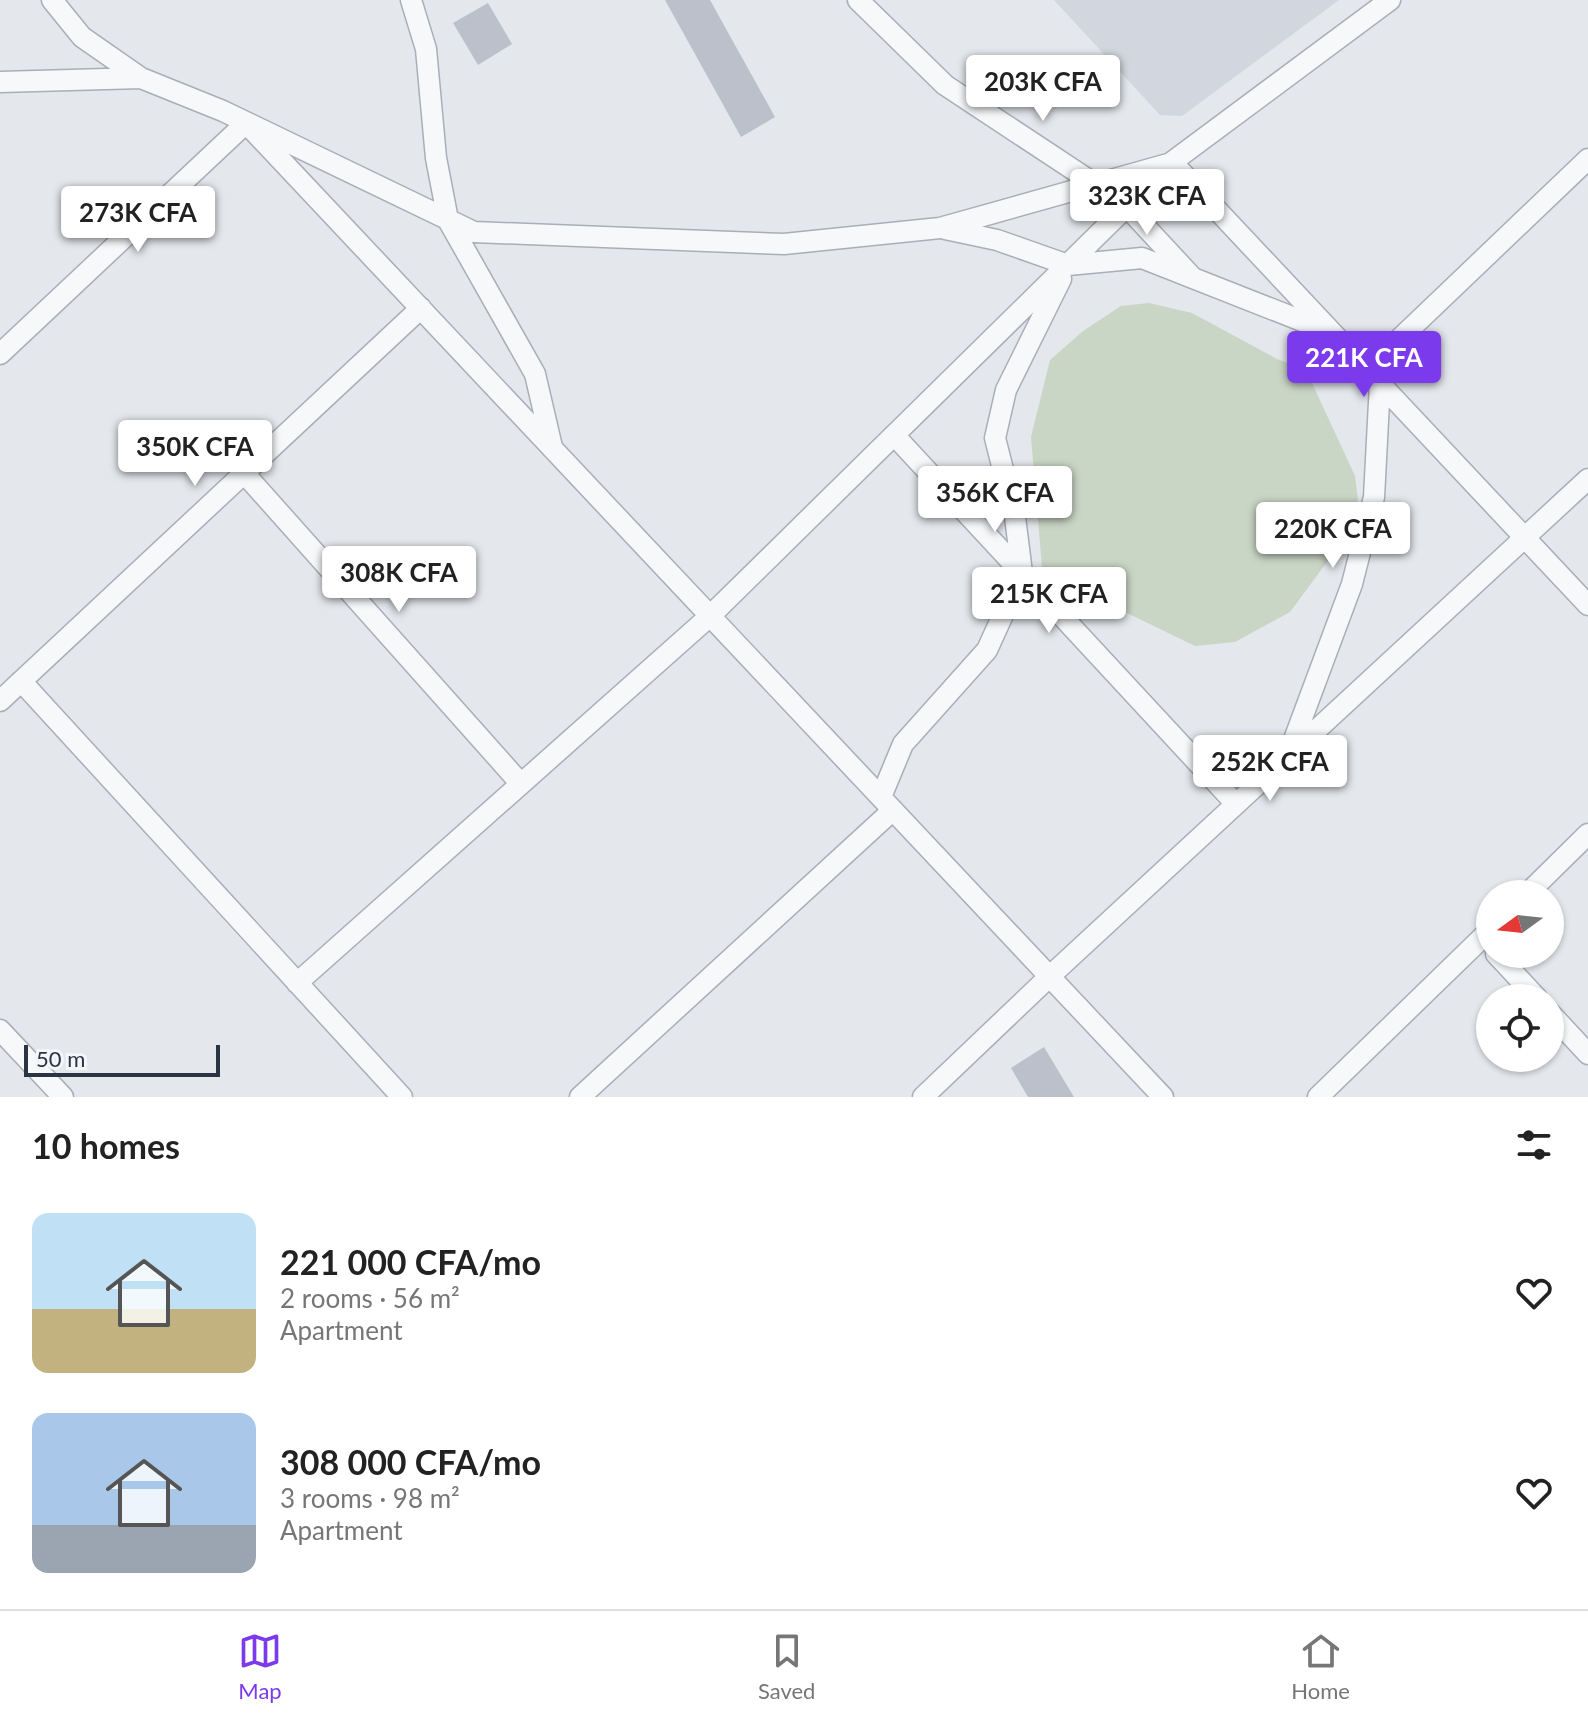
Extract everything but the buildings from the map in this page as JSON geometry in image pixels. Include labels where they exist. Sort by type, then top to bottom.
[{"type":"street","points":[[52,0],[82,37],[141,78],[246,123],[474,232],[784,244],[940,228],[1172,162]]},
{"type":"street","points":[[411,0],[426,49],[436,158],[448,220],[535,374],[552,448]]},
{"type":"street","points":[[858,0],[945,85],[1127,207],[1193,278]]},
{"type":"street","points":[[297,983],[710,616],[1172,162],[1390,0]]},
{"type":"street","points":[[0,82],[141,78]]},
{"type":"street","points":[[246,123],[1163,1097]]},
{"type":"street","points":[[0,354],[246,123]]},
{"type":"street","points":[[1288,757],[1352,584],[1374,497],[1374,377],[1588,159]]},
{"type":"street","points":[[1172,162],[1588,605]]},
{"type":"street","points":[[940,228],[997,240],[1068,265],[1142,258],[1333,333]]},
{"type":"street","points":[[580,1097],[887,804],[903,744],[987,650],[1022,573],[1015,517],[995,438],[1006,390],[1068,265]]},
{"type":"street","points":[[0,701],[421,308]]},
{"type":"street","points":[[894,435],[1236,804]]},
{"type":"street","points":[[244,473],[521,784]]},
{"type":"street","points":[[923,1097],[1588,479]]},
{"type":"street","points":[[21,681],[402,1097]]},
{"type":"street","points":[[1541,880],[1588,834]]},
{"type":"street","points":[[1318,1097],[1476,948]]},
{"type":"street","points":[[1509,968],[1524,984]]},
{"type":"street","points":[[1564,1028],[1588,1054]]},
{"type":"street","points":[[0,1030],[63,1097]]},
{"type":"shaded area","points":[[1054,0],[1339,0],[1182,116],[1160,115]]},
{"type":"green space","points":[[1149,303],[1192,313],[1277,359],[1306,370],[1355,476],[1358,500],[1353,527],[1290,612],[1235,642],[1195,646],[1090,595],[1062,598],[1043,579],[1031,437],[1050,360],[1083,331],[1121,306]]}]
